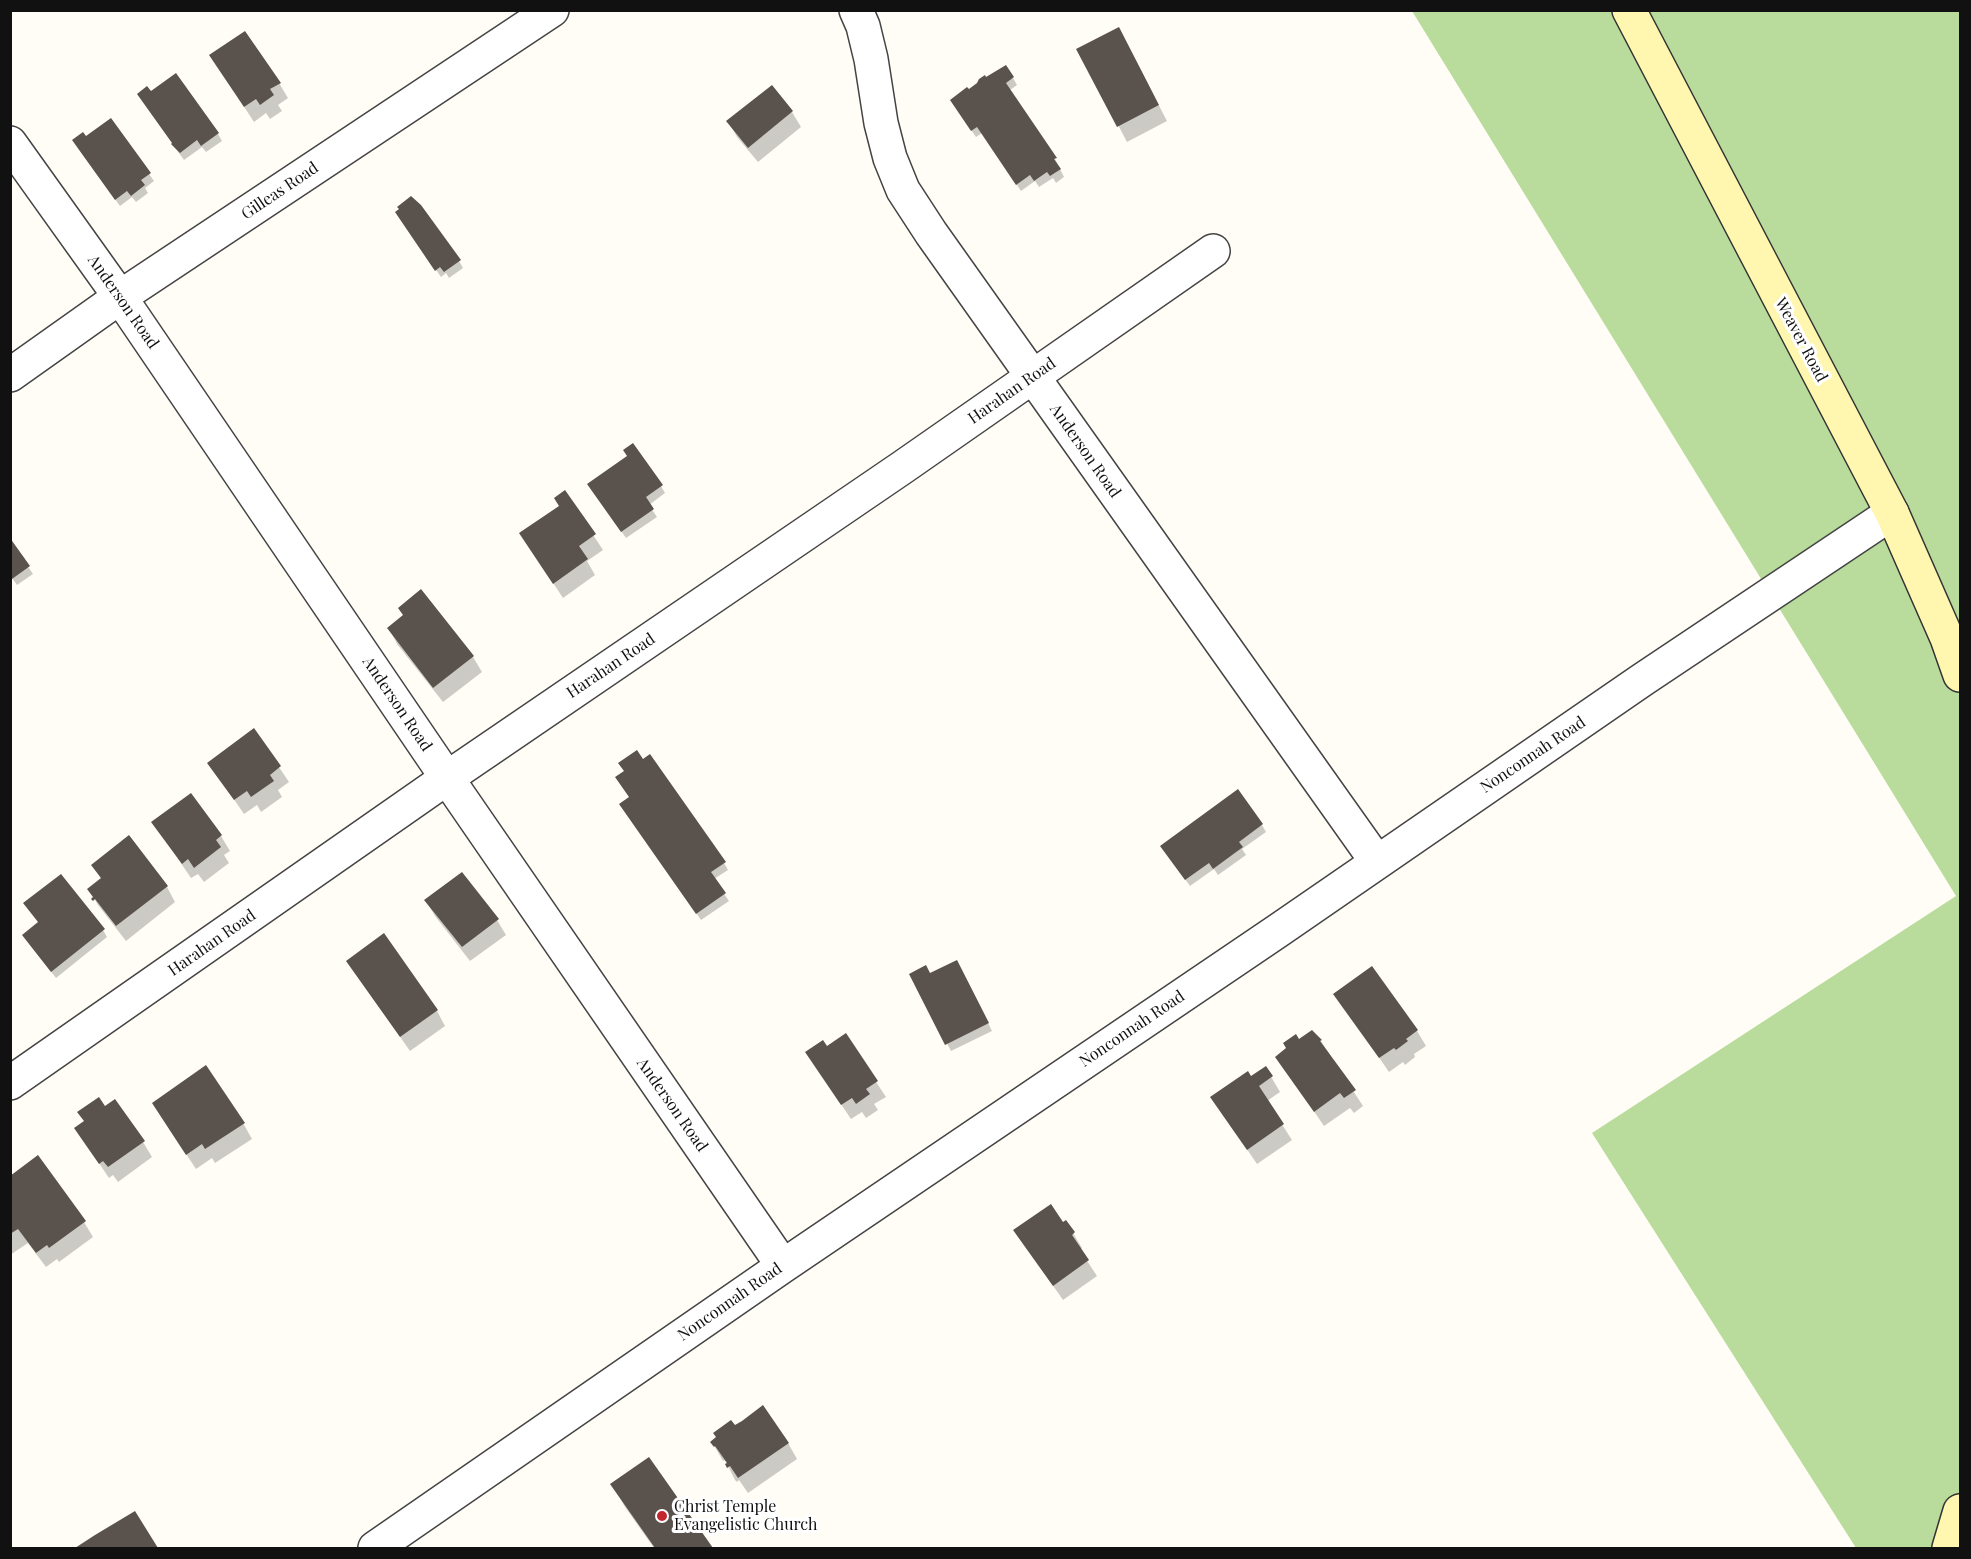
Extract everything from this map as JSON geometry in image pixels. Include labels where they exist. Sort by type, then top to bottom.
[{"type":"main road","name":"Weaver Road","points":[[1629,10],[1892,513],[1947,638],[1960,675]]},
{"type":"main road","points":[[1949,1548],[1960,1511]]},
{"type":"street","name":"Gilleas Road","points":[[10,375],[120,297],[552,10]]},
{"type":"street","name":"Anderson Road","points":[[856,10],[863,26],[871,59],[881,123],[903,190],[1377,862]]},
{"type":"street","name":"Anderson Road","points":[[10,142],[120,297],[783,1266]]},
{"type":"street","name":"Harahan Road","points":[[10,1083],[447,778],[1213,251]]},
{"type":"street","name":"Nonconnah Road","points":[[375,1548],[783,1266],[1642,680],[1892,513]]},
{"type":"green space","points":[[1412,11],[1960,11],[1960,1548],[1856,1548],[1592,1133],[1956,896]]},
{"type":"building","points":[[1119,27],[1159,105],[1117,127],[1076,49]]},
{"type":"building","points":[[245,31],[281,83],[270,89],[274,95],[260,105],[256,99],[244,107],[209,55]]},
{"type":"building","points":[[1006,65],[1014,77],[1006,83],[1057,158],[1054,159],[1061,169],[1050,176],[1047,172],[1034,181],[1030,175],[1016,185],[977,127],[971,131],[950,100],[967,87],[969,89],[985,75],[986,77]]},
{"type":"building","points":[[176,73],[219,133],[201,146],[197,140],[180,153],[171,144],[137,94],[147,86],[151,91]]},
{"type":"building","points":[[772,85],[793,111],[748,148],[726,121]]},
{"type":"building","points":[[111,118],[151,173],[141,180],[145,185],[131,196],[127,191],[115,200],[72,140],[83,132],[86,136]]},
{"type":"building","points":[[411,196],[421,205],[461,260],[444,272],[440,267],[435,271],[395,212],[399,209],[397,207]]},
{"type":"building","points":[[633,443],[663,485],[646,497],[654,509],[621,532],[587,484],[627,456],[623,450]]},
{"type":"building","points":[[565,490],[596,534],[579,546],[588,559],[553,584],[519,533],[559,506],[554,498]]},
{"type":"building","points":[[10,538],[30,566],[12,579],[10,577]]},
{"type":"building","points":[[421,589],[474,656],[433,688],[387,628],[403,615],[398,608]]},
{"type":"building","points":[[254,728],[281,766],[270,775],[274,781],[251,797],[247,791],[234,800],[207,763]]},
{"type":"building","points":[[637,750],[643,759],[650,754],[726,862],[711,872],[726,893],[696,914],[619,804],[629,797],[615,777],[624,771],[618,763]]},
{"type":"building","points":[[1238,789],[1263,824],[1239,842],[1243,847],[1213,869],[1209,863],[1185,880],[1160,846]]},
{"type":"building","points":[[191,793],[222,835],[216,840],[221,847],[194,868],[188,859],[182,864],[151,822]]},
{"type":"building","points":[[129,835],[168,886],[116,926],[95,899],[93,901],[91,899],[93,897],[87,889],[101,878],[91,865]]},
{"type":"building","points":[[462,872],[499,919],[462,947],[424,900]]},
{"type":"building","points":[[61,874],[105,929],[51,972],[22,935],[38,922],[23,903]]},
{"type":"building","points":[[384,933],[438,1010],[400,1037],[346,961]]},
{"type":"building","points":[[957,960],[989,1023],[945,1045],[909,974],[926,965],[930,973]]},
{"type":"building","points":[[1372,966],[1418,1030],[1396,1050],[1394,1048],[1379,1058],[1333,994]]},
{"type":"building","points":[[1312,1030],[1322,1040],[1320,1041],[1356,1090],[1344,1098],[1340,1093],[1314,1112],[1275,1057],[1286,1048],[1283,1043],[1296,1034],[1299,1039]]},
{"type":"building","points":[[846,1033],[878,1081],[866,1089],[870,1094],[856,1104],[852,1098],[841,1105],[805,1052],[823,1040],[827,1046]]},
{"type":"building","points":[[206,1065],[245,1123],[205,1149],[202,1144],[186,1155],[152,1103]]},
{"type":"building","points":[[1266,1066],[1273,1076],[1259,1086],[1284,1124],[1247,1150],[1210,1097],[1248,1071],[1251,1076]]},
{"type":"building","points":[[99,1097],[105,1106],[115,1099],[145,1141],[108,1167],[103,1161],[99,1164],[74,1128],[84,1121],[77,1112]]},
{"type":"building","points":[[38,1155],[86,1221],[49,1248],[47,1245],[36,1253],[18,1229],[10,1234],[10,1176]]},
{"type":"building","points":[[1051,1204],[1063,1222],[1066,1220],[1075,1232],[1072,1235],[1089,1260],[1053,1286],[1013,1230]]},
{"type":"building","points":[[763,1405],[789,1443],[738,1478],[730,1466],[727,1468],[725,1464],[727,1463],[710,1442],[716,1437],[713,1433],[731,1420],[735,1425]]},
{"type":"building","name":"Christ Temple Evangelistic Church","points":[[649,1457],[713,1548],[655,1548],[610,1484]]},
{"type":"building","points":[[135,1511],[158,1548],[75,1548],[95,1535]]},
{"type":"place","name":"Christ Temple Evangelistic Church","points":[[662,1516]]}]
